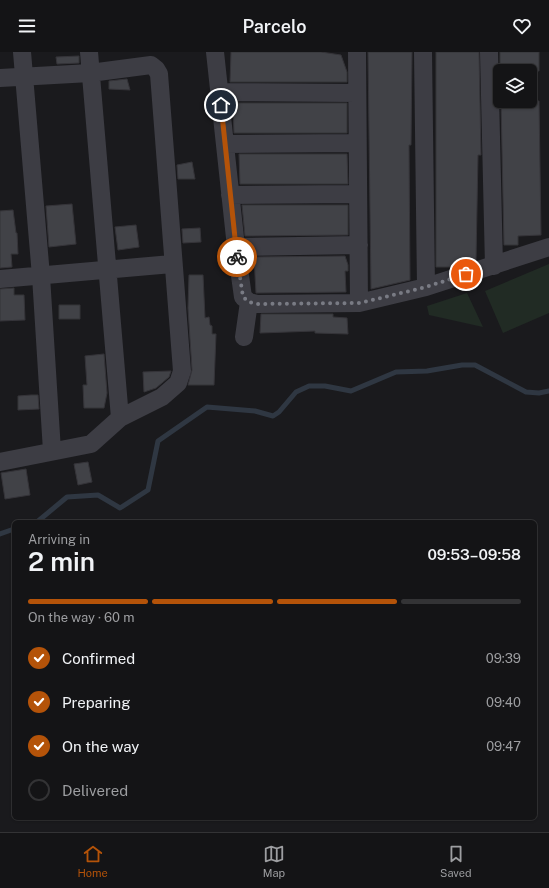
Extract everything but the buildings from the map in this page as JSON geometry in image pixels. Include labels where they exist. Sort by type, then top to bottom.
[{"type":"street","points":[[22,52],[41,276],[52,451]]},
{"type":"street","points":[[89,52],[120,418]]},
{"type":"street","points":[[215,52],[236,247],[243,297],[249,302],[257,304],[360,303],[426,287],[549,247]]},
{"type":"street","points":[[357,52],[360,303]]},
{"type":"street","points":[[423,52],[426,287]]},
{"type":"street","points":[[489,52],[494,266]]},
{"type":"street","points":[[0,78],[90,73],[151,65],[156,69],[159,74],[172,264],[182,371],[178,383],[162,397],[120,418],[91,444],[0,462]]},
{"type":"street","points":[[219,92],[357,93]]},
{"type":"street","points":[[225,144],[357,143]]},
{"type":"street","points":[[230,195],[358,194]]},
{"type":"street","points":[[236,247],[359,246]]},
{"type":"street","points":[[0,279],[172,264]]},
{"type":"street","points":[[244,337],[249,302]]},
{"type":"shaded area","points":[[549,264],[549,313],[503,333],[485,291]]},
{"type":"shaded area","points":[[467,293],[483,327],[429,315],[427,306]]},
{"type":"waterway","points":[[39,520],[67,497],[98,495],[120,508],[148,490],[158,441],[207,407],[255,411],[273,416],[279,412],[296,392],[309,386],[325,386],[351,391],[396,372],[427,371],[462,365],[475,365],[526,392],[539,393],[549,391]]},
{"type":"waterway","points":[[0,534],[12,530]]},
{"type":"way so far","points":[[237,257],[243,297],[249,302],[257,304],[360,303],[426,287],[466,274]]},
{"type":"route","points":[[221,105],[237,257]]}]
